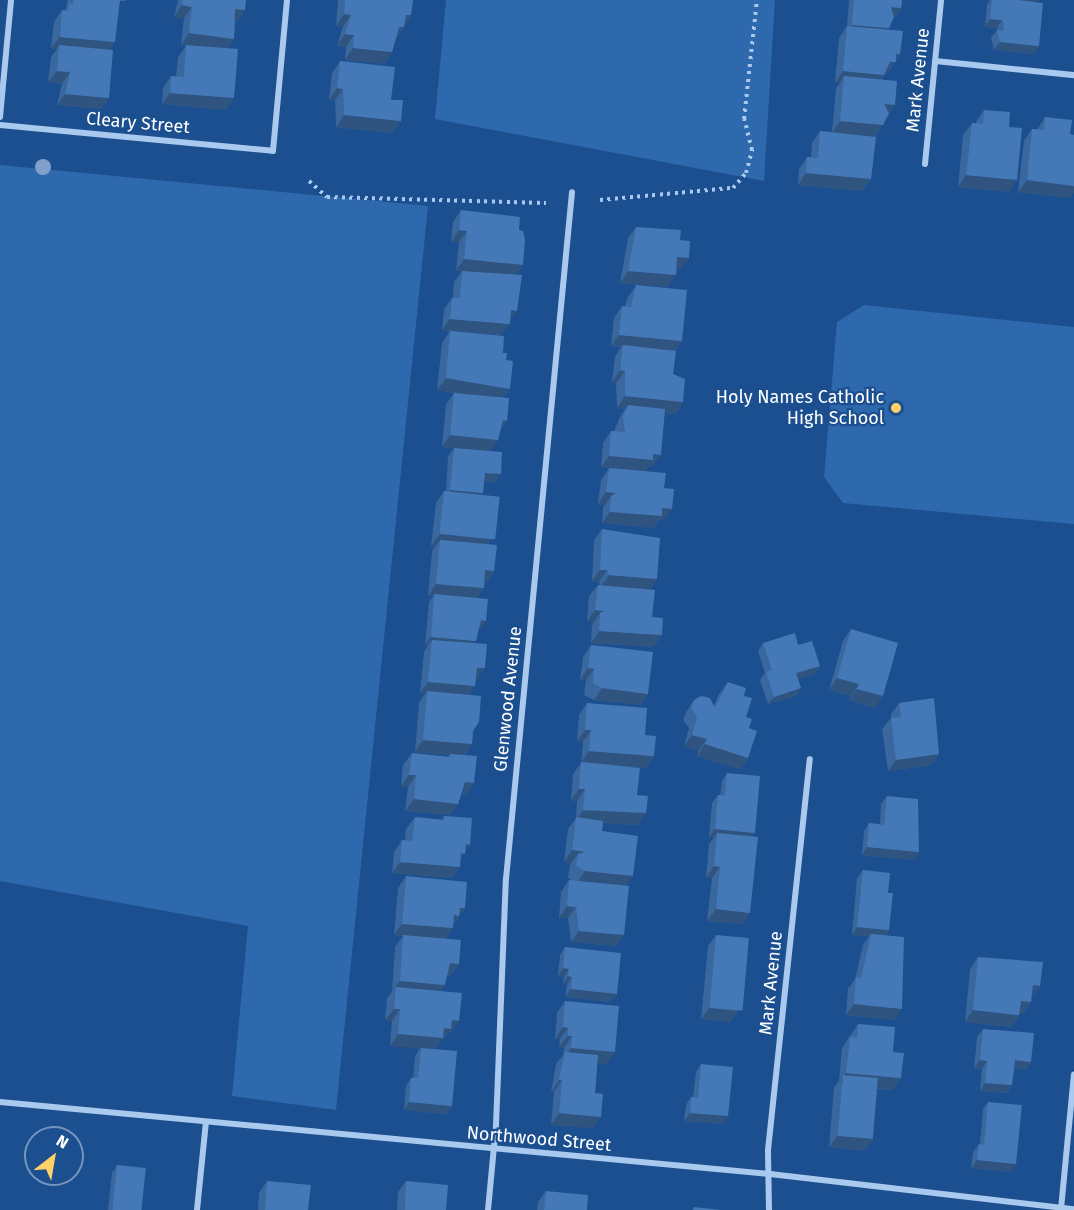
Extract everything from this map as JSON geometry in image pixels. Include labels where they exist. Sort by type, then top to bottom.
[{"type":"street","points":[[0,117],[11,0]]},
{"type":"street","name":"Cleary Street","points":[[0,125],[273,151],[287,0]]},
{"type":"street","name":"Mark Avenue","points":[[925,164],[941,0]]},
{"type":"street","points":[[935,61],[1074,75]]},
{"type":"street","name":"Glenwood Avenue","points":[[488,1210],[494,1150],[506,879],[572,192]]},
{"type":"street","name":"Mark Avenue","points":[[769,1210],[768,1150],[810,759]]},
{"type":"street","points":[[1061,1209],[1074,1075]]},
{"type":"street","name":"Northwood Street","points":[[0,1102],[770,1174],[1074,1209]]},
{"type":"street","points":[[197,1210],[206,1122]]},
{"type":"path","points":[[600,200],[733,188],[746,173],[752,150],[744,119],[757,0]]},
{"type":"path","points":[[309,181],[327,196],[546,203]]},
{"type":"shaded area","points":[[446,0],[775,0],[764,181],[435,119]]},
{"type":"shaded area","points":[[0,165],[428,206],[336,1110],[232,1096],[248,926],[0,881]]},
{"type":"shaded area","points":[[864,305],[1074,327],[1074,524],[843,503],[824,477],[837,322]]},
{"type":"building","points":[[74,0],[120,0],[115,42],[60,37],[62,10],[68,11],[69,3],[73,4]]},
{"type":"building","points":[[183,0],[246,0],[245,10],[235,9],[234,39],[189,33],[192,7],[182,5]]},
{"type":"building","points":[[345,0],[413,0],[411,15],[406,15],[404,27],[399,27],[392,52],[353,48],[354,35],[345,34],[351,15],[344,14]]},
{"type":"building","points":[[854,0],[902,0],[901,8],[891,7],[894,17],[889,28],[852,25]]},
{"type":"building","points":[[992,0],[1043,3],[1039,46],[1000,42],[997,30],[1003,31],[1004,25],[1002,20],[990,19]]},
{"type":"building","points":[[847,26],[903,31],[900,54],[896,54],[896,62],[890,62],[884,75],[843,71]]},
{"type":"building","points":[[59,45],[113,50],[109,98],[65,94],[70,72],[57,71]]},
{"type":"building","points":[[186,45],[238,49],[234,98],[170,93],[171,76],[184,77]]},
{"type":"building","points":[[340,61],[395,67],[391,100],[403,100],[401,121],[344,115],[343,89],[337,88]]},
{"type":"building","points":[[844,76],[897,81],[895,105],[884,104],[889,113],[883,125],[840,121]]},
{"type":"building","points":[[984,110],[1010,112],[1009,127],[1022,128],[1017,180],[966,175],[972,123],[983,124]]},
{"type":"building","points":[[1045,117],[1072,120],[1070,134],[1074,135],[1074,186],[1027,180],[1032,129],[1044,130]]},
{"type":"building","points":[[820,131],[876,137],[871,179],[806,173],[807,157],[818,158]]},
{"type":"building","points":[[461,210],[520,217],[519,230],[523,231],[525,240],[523,265],[464,259],[467,231],[459,230]]},
{"type":"building","points":[[636,227],[681,230],[680,240],[690,241],[689,258],[677,257],[676,275],[628,271]]},
{"type":"building","points":[[462,271],[522,275],[517,311],[511,310],[510,324],[450,319],[452,298],[460,298]]},
{"type":"building","points":[[636,285],[687,290],[682,341],[619,335],[622,306],[631,307]]},
{"type":"building","points":[[450,331],[504,336],[503,353],[507,353],[506,360],[513,361],[510,389],[446,378]]},
{"type":"building","points":[[623,345],[676,351],[673,374],[685,379],[683,402],[625,396],[625,371],[620,370]]},
{"type":"building","points":[[454,393],[509,398],[507,421],[503,420],[498,440],[450,435]]},
{"type":"building","points":[[628,405],[665,409],[661,455],[653,454],[653,460],[609,456],[611,431],[625,432],[623,417]]},
{"type":"building","points":[[454,448],[502,452],[501,474],[485,473],[483,493],[450,490]]},
{"type":"building","points":[[609,468],[666,473],[664,488],[674,489],[672,509],[662,508],[662,516],[610,512],[611,496],[616,493],[606,492]]},
{"type":"building","points":[[444,491],[500,497],[495,540],[440,534]]},
{"type":"building","points":[[602,529],[660,538],[657,579],[609,575],[607,570],[600,570]]},
{"type":"building","points":[[440,540],[497,545],[494,571],[485,570],[484,588],[436,584]]},
{"type":"building","points":[[598,585],[655,590],[652,617],[663,618],[662,635],[599,631],[600,613],[605,611],[595,610]]},
{"type":"building","points":[[434,594],[488,599],[486,621],[481,620],[476,641],[431,637]]},
{"type":"building","points":[[851,629],[898,643],[883,696],[857,689],[859,684],[837,678]]},
{"type":"building","points":[[795,633],[798,645],[812,641],[820,666],[796,673],[801,688],[774,697],[766,672],[772,670],[763,643]]},
{"type":"building","points":[[432,640],[487,644],[485,668],[477,668],[475,686],[428,682]]},
{"type":"building","points":[[591,645],[653,652],[648,694],[602,688],[593,683],[594,669],[588,668]]},
{"type":"building","points":[[728,682],[746,688],[744,696],[752,698],[746,717],[752,719],[749,728],[757,731],[748,758],[705,744],[707,739],[692,735],[697,717],[691,708],[694,700],[701,696],[710,698],[715,708]]},
{"type":"building","points":[[427,691],[481,696],[479,722],[473,731],[472,744],[423,740]]},
{"type":"building","points":[[934,698],[939,754],[896,760],[891,718],[901,717],[899,703]]},
{"type":"building","points":[[587,703],[647,708],[645,735],[656,736],[654,756],[589,751],[591,730],[585,730]]},
{"type":"building","points":[[412,753],[450,757],[450,754],[477,756],[474,783],[465,782],[458,804],[414,799],[416,775],[409,775]]},
{"type":"building","points":[[581,762],[640,768],[637,795],[648,796],[646,813],[583,810],[585,789],[579,789]]},
{"type":"building","points":[[727,773],[760,776],[755,833],[715,829],[718,795],[725,796]]},
{"type":"building","points":[[887,796],[918,799],[919,852],[867,847],[869,823],[884,825]]},
{"type":"building","points":[[444,816],[472,818],[470,845],[466,844],[465,854],[461,853],[460,867],[400,862],[402,840],[412,841],[415,817],[444,820]]},
{"type":"building","points":[[576,817],[603,821],[602,831],[638,836],[633,876],[585,871],[576,866],[578,854],[586,852],[572,850]]},
{"type":"building","points":[[717,833],[758,837],[750,913],[716,909],[720,867],[714,866]]},
{"type":"building","points":[[863,870],[890,873],[888,893],[893,893],[889,930],[857,927]]},
{"type":"building","points":[[406,876],[467,882],[465,908],[460,908],[459,916],[454,915],[453,928],[402,924]]},
{"type":"building","points":[[569,880],[629,886],[624,935],[579,931],[576,907],[567,906]]},
{"type":"building","points":[[871,934],[904,937],[902,1009],[854,1004],[856,977],[861,978]]},
{"type":"building","points":[[403,935],[461,940],[459,964],[450,963],[445,985],[400,981]]},
{"type":"building","points":[[716,935],[749,938],[743,1011],[710,1008]]},
{"type":"building","points":[[565,947],[621,953],[617,994],[571,989],[572,977],[568,976],[569,969],[563,968]]},
{"type":"building","points":[[978,957],[1043,962],[1040,986],[1033,985],[1031,1002],[1021,1001],[1019,1015],[973,1010]]},
{"type":"building","points":[[396,987],[462,993],[459,1021],[452,1020],[451,1029],[444,1028],[443,1038],[398,1034],[400,1009],[394,1009]]},
{"type":"building","points":[[565,1001],[619,1006],[615,1052],[571,1048],[572,1036],[568,1036],[568,1028],[563,1027]]},
{"type":"building","points":[[858,1024],[895,1027],[893,1052],[904,1053],[901,1078],[846,1073],[850,1037],[857,1038]]},
{"type":"building","points":[[983,1029],[1034,1033],[1031,1062],[1015,1060],[1012,1085],[985,1083],[987,1061],[980,1060]]},
{"type":"building","points":[[421,1048],[457,1051],[452,1106],[409,1102],[411,1078],[418,1078]]},
{"type":"building","points":[[565,1052],[598,1055],[595,1093],[603,1094],[601,1117],[559,1113],[562,1080],[559,1080]]},
{"type":"building","points":[[701,1064],[733,1067],[728,1116],[690,1113],[691,1097],[698,1098]]},
{"type":"building","points":[[843,1075],[878,1078],[873,1139],[838,1136]]},
{"type":"building","points":[[988,1102],[1022,1105],[1016,1164],[977,1160],[979,1144],[984,1145]]},
{"type":"building","points":[[117,1165],[146,1168],[141,1210],[112,1210]]},
{"type":"building","points":[[267,1181],[311,1185],[308,1210],[265,1210]]},
{"type":"building","points":[[406,1181],[448,1185],[446,1210],[405,1210]]},
{"type":"building","points":[[546,1191],[588,1195],[587,1210],[544,1210]]},
{"type":"building","points":[[694,1207],[721,1210],[693,1210]]},
{"type":"place","name":"Holy Names Catholic High School","points":[[896,408]]}]
